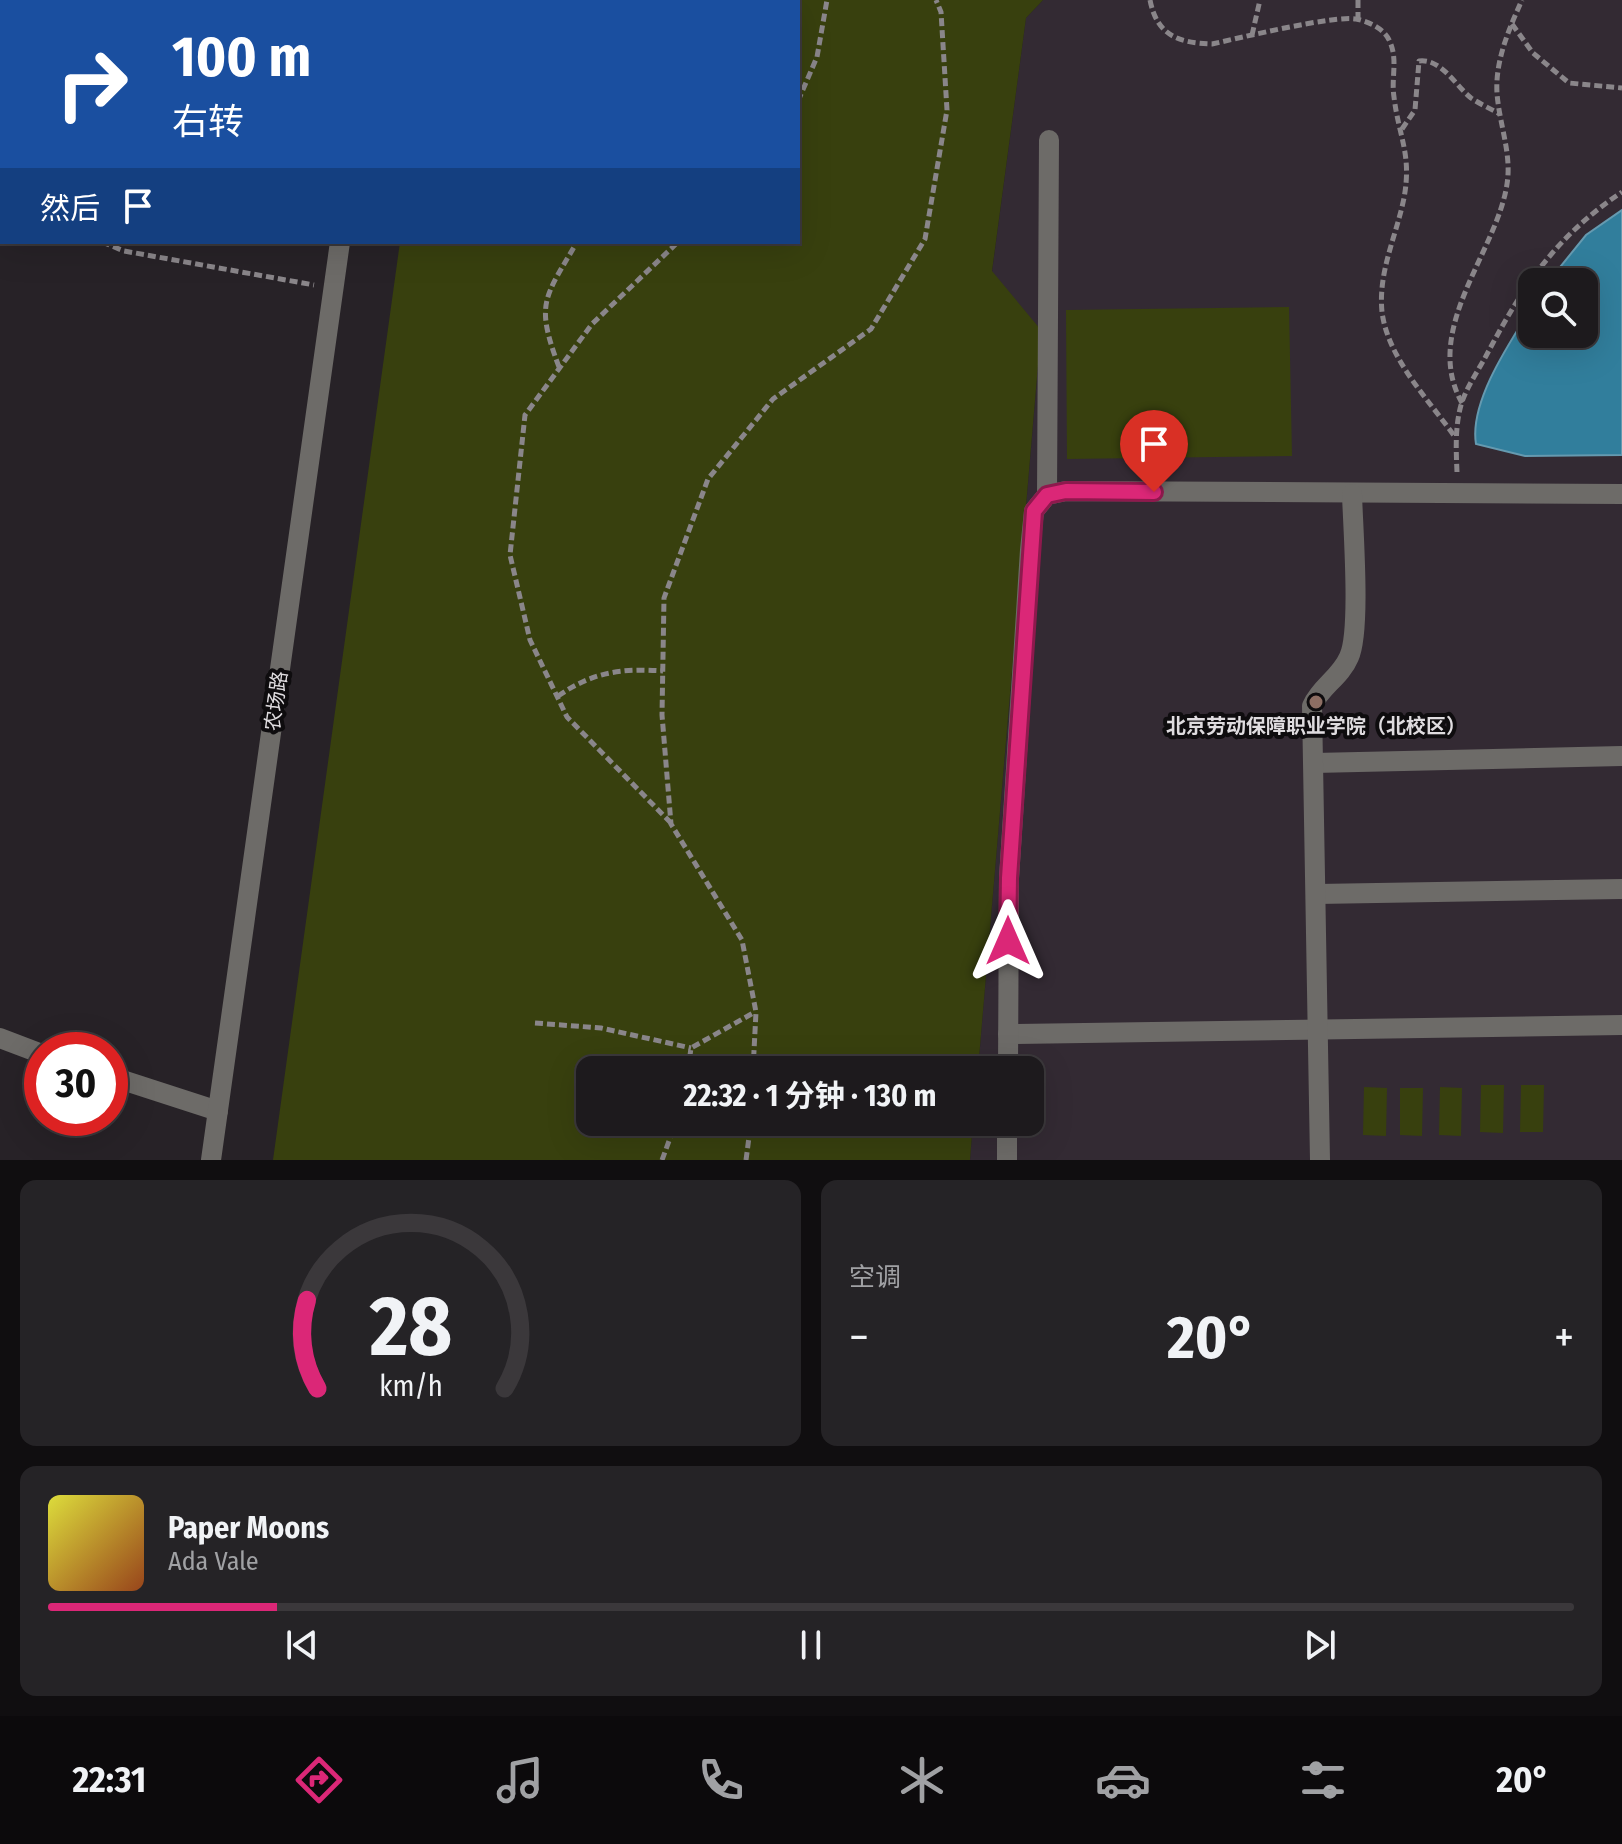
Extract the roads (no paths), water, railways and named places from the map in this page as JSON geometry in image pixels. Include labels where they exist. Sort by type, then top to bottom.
[{"type":"street","points":[[1008,1056],[1009,878],[1030,550],[1034,511],[1047,495],[1049,140]]},
{"type":"street","name":"农场路","points":[[211,1160],[340,244]]},
{"type":"street","points":[[1047,495],[1066,491],[1622,494]]},
{"type":"street","points":[[1320,1160],[1312,706],[1319,692],[1339,676],[1354,646],[1352,494]]},
{"type":"street","points":[[1314,763],[1622,756]]},
{"type":"street","points":[[1317,894],[1622,889]]},
{"type":"street","points":[[1008,1034],[1622,1025]]},
{"type":"street","points":[[0,1038],[24,1047]]},
{"type":"street","points":[[128,1082],[218,1111]]},
{"type":"street","points":[[1007,1136],[1007,1160]]},
{"type":"water","points":[[1622,210],[1622,455],[1525,456],[1476,444],[1475,427],[1485,391],[1518,330],[1518,348],[1598,348],[1598,268],[1559,268],[1586,235]]},
{"type":"place","name":"北京劳动保障职业学院（北校区）","points":[[1316,702]]}]
